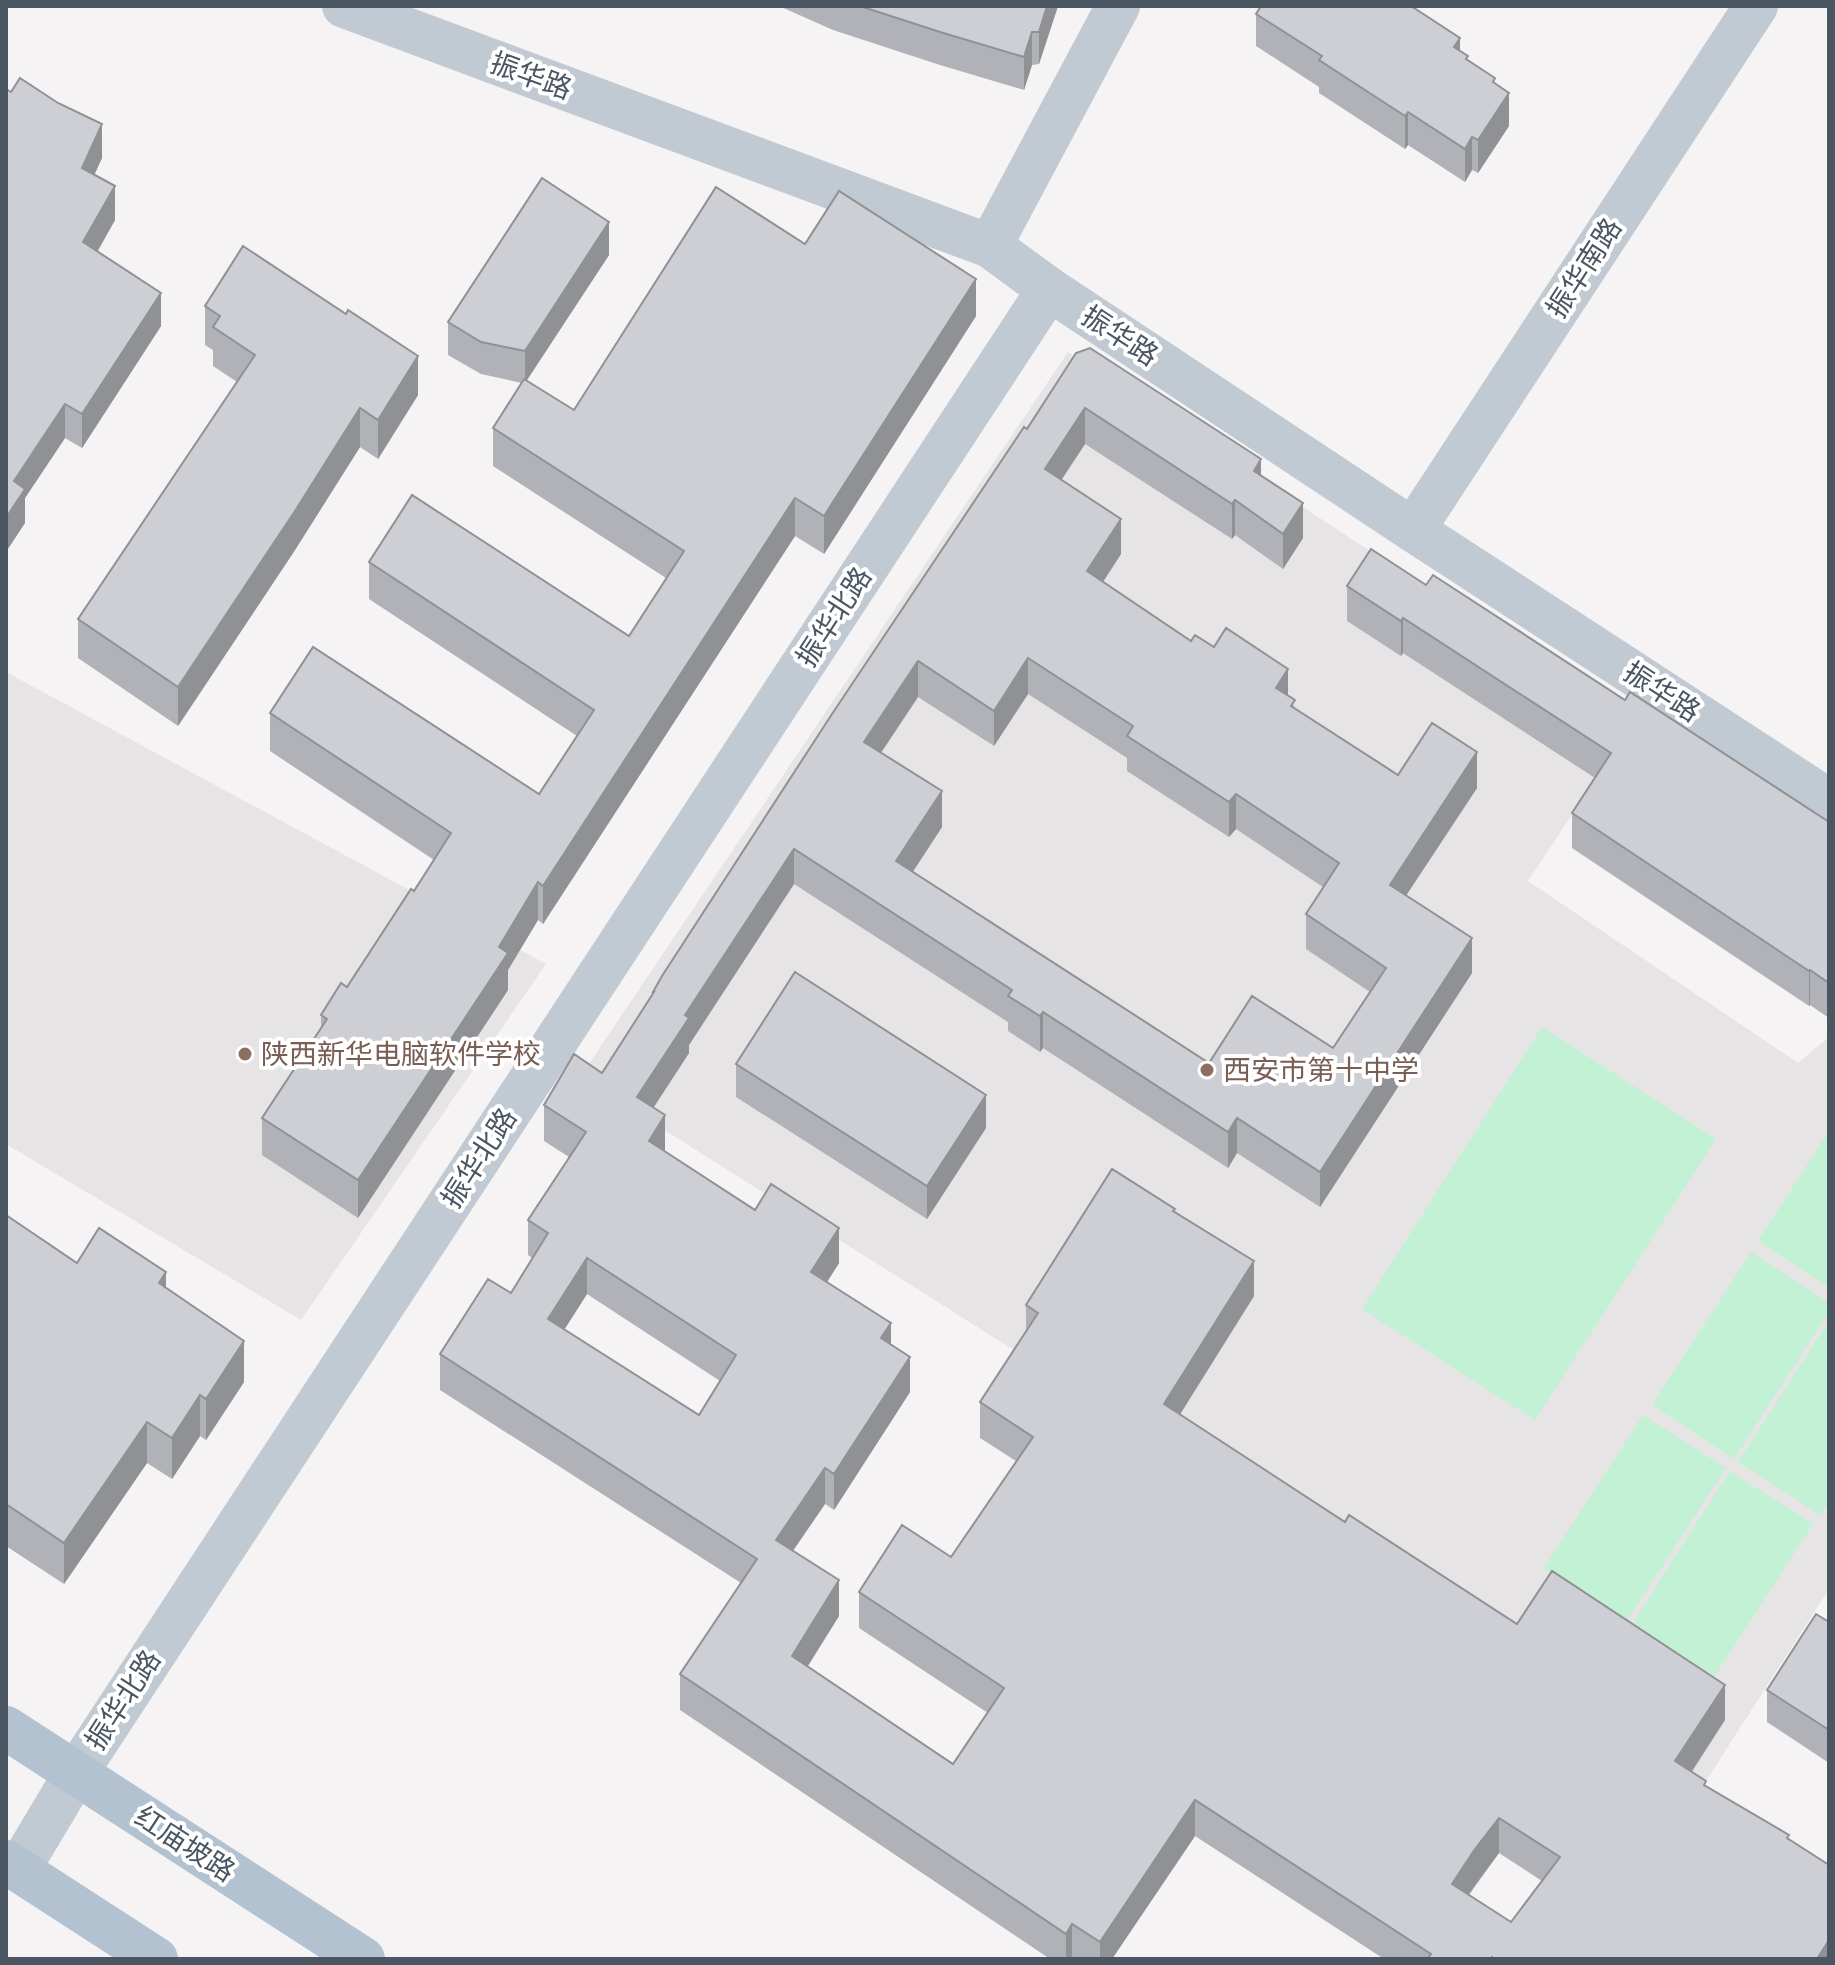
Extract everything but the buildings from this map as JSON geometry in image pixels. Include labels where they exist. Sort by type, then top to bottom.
[{"type":"main road","name":"红庙坡路","points":[[6,1728],[363,1959]]},
{"type":"main road","points":[[12,1866],[156,1959]]},
{"type":"street","name":"振华路","points":[[344,6],[990,246],[1049,289],[1413,530],[1829,801]]},
{"type":"street","points":[[990,246],[1118,6]]},
{"type":"street","name":"振华南路","points":[[1413,530],[1756,6]]},
{"type":"street","name":"振华北路","points":[[12,1866],[1049,289]]},
{"type":"shaded area","name":"西安市第十中学","points":[[1068,352],[1632,724],[1528,881],[1798,1063],[1829,1037],[1829,1589],[1704,1784],[580,1077]]},
{"type":"shaded area","name":"陕西新华电脑软件学校","points":[[6,672],[546,964],[301,1320],[6,1144]]},
{"type":"green space","points":[[1542,1027],[1716,1139],[1535,1420],[1362,1309]]},
{"type":"green space","points":[[1829,1131],[1829,1287],[1758,1241]]},
{"type":"green space","points":[[1751,1252],[1829,1303],[1829,1312],[1734,1459],[1652,1405]]},
{"type":"green space","points":[[1829,1321],[1829,1502],[1820,1515],[1738,1462]]},
{"type":"green space","points":[[1643,1415],[1726,1468],[1626,1622],[1544,1568]]},
{"type":"green space","points":[[1730,1471],[1813,1524],[1714,1677],[1632,1624]]},
{"type":"place","name":"陕西新华电脑软件学校","points":[[245,1054]]},
{"type":"place","name":"西安市第十中学","points":[[1207,1070]]}]
